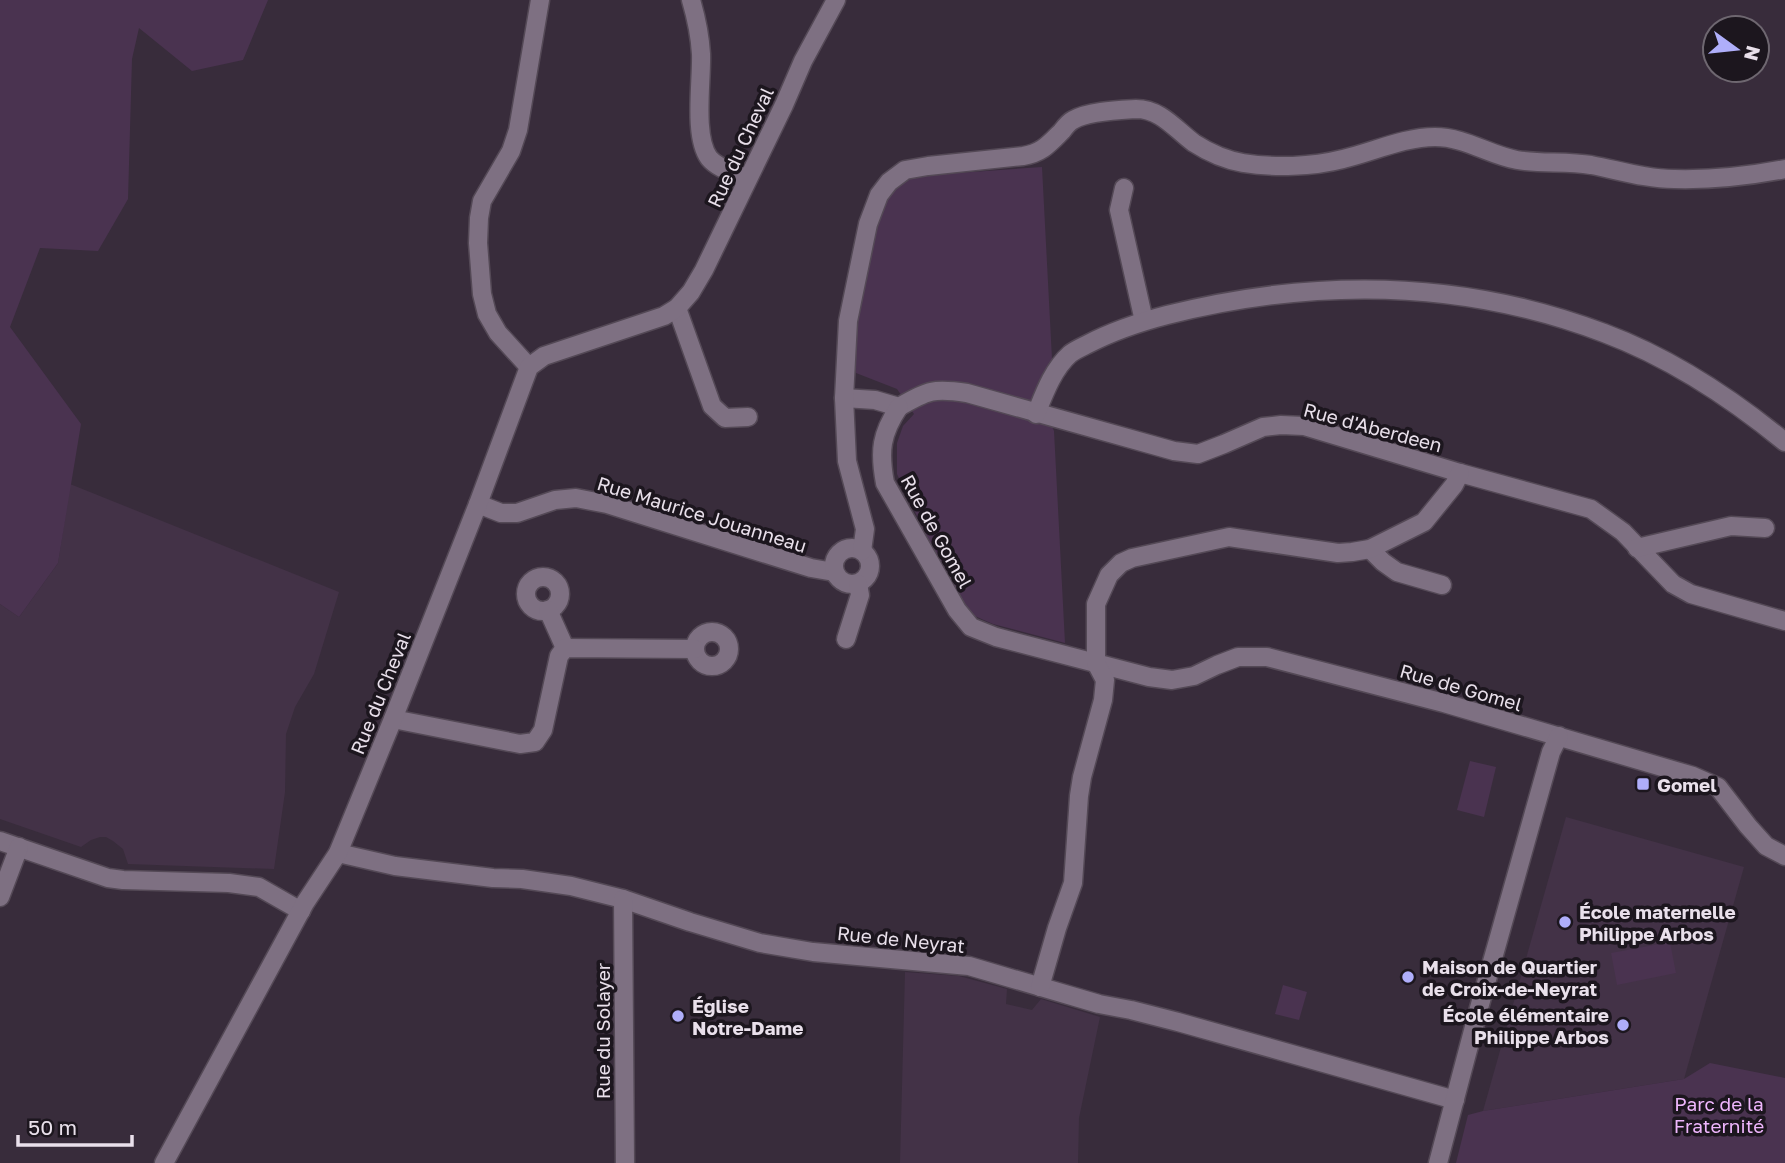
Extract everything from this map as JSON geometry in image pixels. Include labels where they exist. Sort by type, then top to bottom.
[{"type":"street","points":[[529,367],[498,332],[487,314],[482,295],[478,243],[482,201],[511,151],[518,130],[540,0]]},
{"type":"street","points":[[691,0],[696,15],[701,53],[701,130],[707,155],[715,164],[747,179]]},
{"type":"street","name":"Rue du Cheval","points":[[163,1163],[301,911],[338,853],[478,504],[529,367],[544,356],[664,316],[677,308],[691,292],[784,106],[803,61],[836,0]]},
{"type":"street","points":[[862,551],[865,529],[846,461],[844,398],[848,321],[867,224],[879,195],[889,182],[905,170],[1037,153],[1073,120],[1090,114],[1139,109],[1163,117],[1196,144],[1223,158],[1261,165],[1319,164],[1405,141],[1447,137],[1514,159],[1589,165],[1672,179],[1740,177],[1785,169]]},
{"type":"street","points":[[1124,188],[1119,210],[1144,321]]},
{"type":"street","points":[[1035,414],[1062,362],[1071,353],[1144,321],[1241,299],[1336,289],[1392,289],[1490,302],[1551,316],[1605,333],[1666,360],[1707,384],[1785,442]]},
{"type":"street","points":[[677,308],[712,406],[725,418],[748,417]]},
{"type":"street","name":"Rue d'Aberdeen","points":[[899,407],[921,394],[942,390],[967,393],[1174,451],[1198,454],[1263,427],[1304,426],[1591,509],[1623,532],[1672,584],[1691,594],[1785,621]]},
{"type":"street","points":[[844,398],[875,400],[899,407]]},
{"type":"street","name":"Rue de Gomel","points":[[899,407],[888,424],[882,448],[884,483],[957,610],[971,627],[996,637],[1149,677],[1172,680],[1194,676],[1238,657],[1267,657],[1444,703],[1693,776],[1718,787],[1766,846],[1785,856]]},
{"type":"street","points":[[1040,987],[1073,883],[1079,796],[1103,699],[1105,680],[1096,663],[1097,604],[1109,575],[1121,563],[1132,558],[1229,537],[1338,552],[1370,549],[1424,522],[1449,492],[1460,473]]},
{"type":"street","name":"Rue Maurice Jouanneau","points":[[478,504],[501,513],[517,513],[555,500],[576,498],[607,504],[811,568],[834,572]]},
{"type":"street","points":[[1637,548],[1731,526],[1765,528]]},
{"type":"street","points":[[849,548],[862,551],[869,559],[870,570],[864,580],[852,585],[841,581],[834,572],[835,559],[843,550],[849,548]]},
{"type":"street","points":[[1370,549],[1382,562],[1397,572],[1442,585]]},
{"type":"street","points":[[846,639],[860,595],[858,584]]},
{"type":"street","points":[[548,610],[565,648]]},
{"type":"street","points":[[393,719],[520,744],[535,741],[543,730],[559,656],[565,648]]},
{"type":"street","points":[[565,648],[695,649]]},
{"type":"street","points":[[1438,1163],[1497,940],[1551,752],[1559,736]]},
{"type":"street","points":[[0,841],[108,878],[229,883],[260,887],[301,911]]},
{"type":"street","points":[[0,897],[19,847]]},
{"type":"street","name":"Rue de Neyrat","points":[[338,853],[395,866],[571,886],[623,899],[760,943],[813,952],[969,967],[1099,1004],[1178,1022],[1455,1100]]},
{"type":"street","name":"Rue du Solayer","points":[[623,899],[625,1163]]},
{"type":"shaded area","points":[[70,484],[339,592],[314,674],[295,707],[286,734],[285,792],[274,869],[128,864],[123,849],[106,837],[91,840],[81,847],[0,819],[0,604],[19,617],[58,563]]},
{"type":"shaded area","points":[[1566,817],[1744,867],[1684,1079],[1483,1111]]},
{"type":"shaded area","points":[[905,972],[959,976],[1007,989],[1006,1004],[1032,1010],[1041,999],[1100,1017],[1079,1118],[1078,1163],[900,1163]]},
{"type":"green space","points":[[0,0],[268,0],[243,60],[192,71],[139,28],[132,59],[128,199],[98,251],[40,248],[10,327],[81,424],[58,563],[19,617],[0,604]]},
{"type":"green space","points":[[1042,167],[1052,359],[1038,390],[1054,431],[1065,643],[993,624],[970,614],[956,598],[897,474],[897,443],[903,426],[914,414],[897,389],[856,373],[853,322],[882,203],[891,191],[906,179],[929,175]]},
{"type":"green space","points":[[1470,761],[1496,767],[1484,817],[1457,810]]},
{"type":"green space","points":[[1670,942],[1676,973],[1617,985],[1611,953]]},
{"type":"green space","points":[[1283,985],[1307,992],[1299,1020],[1275,1014]]},
{"type":"green space","name":"Parc de la Fraternité","points":[[1710,1063],[1785,1078],[1785,1163],[1456,1163],[1468,1115],[1684,1079]]},
{"type":"place","name":"Gomel","points":[[1643,784]]},
{"type":"place","name":"École maternelle Philippe Arbos","points":[[1565,922]]},
{"type":"place","name":"Maison de Quartier de Croix-de-Neyrat","points":[[1408,977]]},
{"type":"place","name":"Église Notre-Dame","points":[[678,1016]]},
{"type":"place","name":"École élémentaire Philippe Arbos","points":[[1623,1025]]}]
